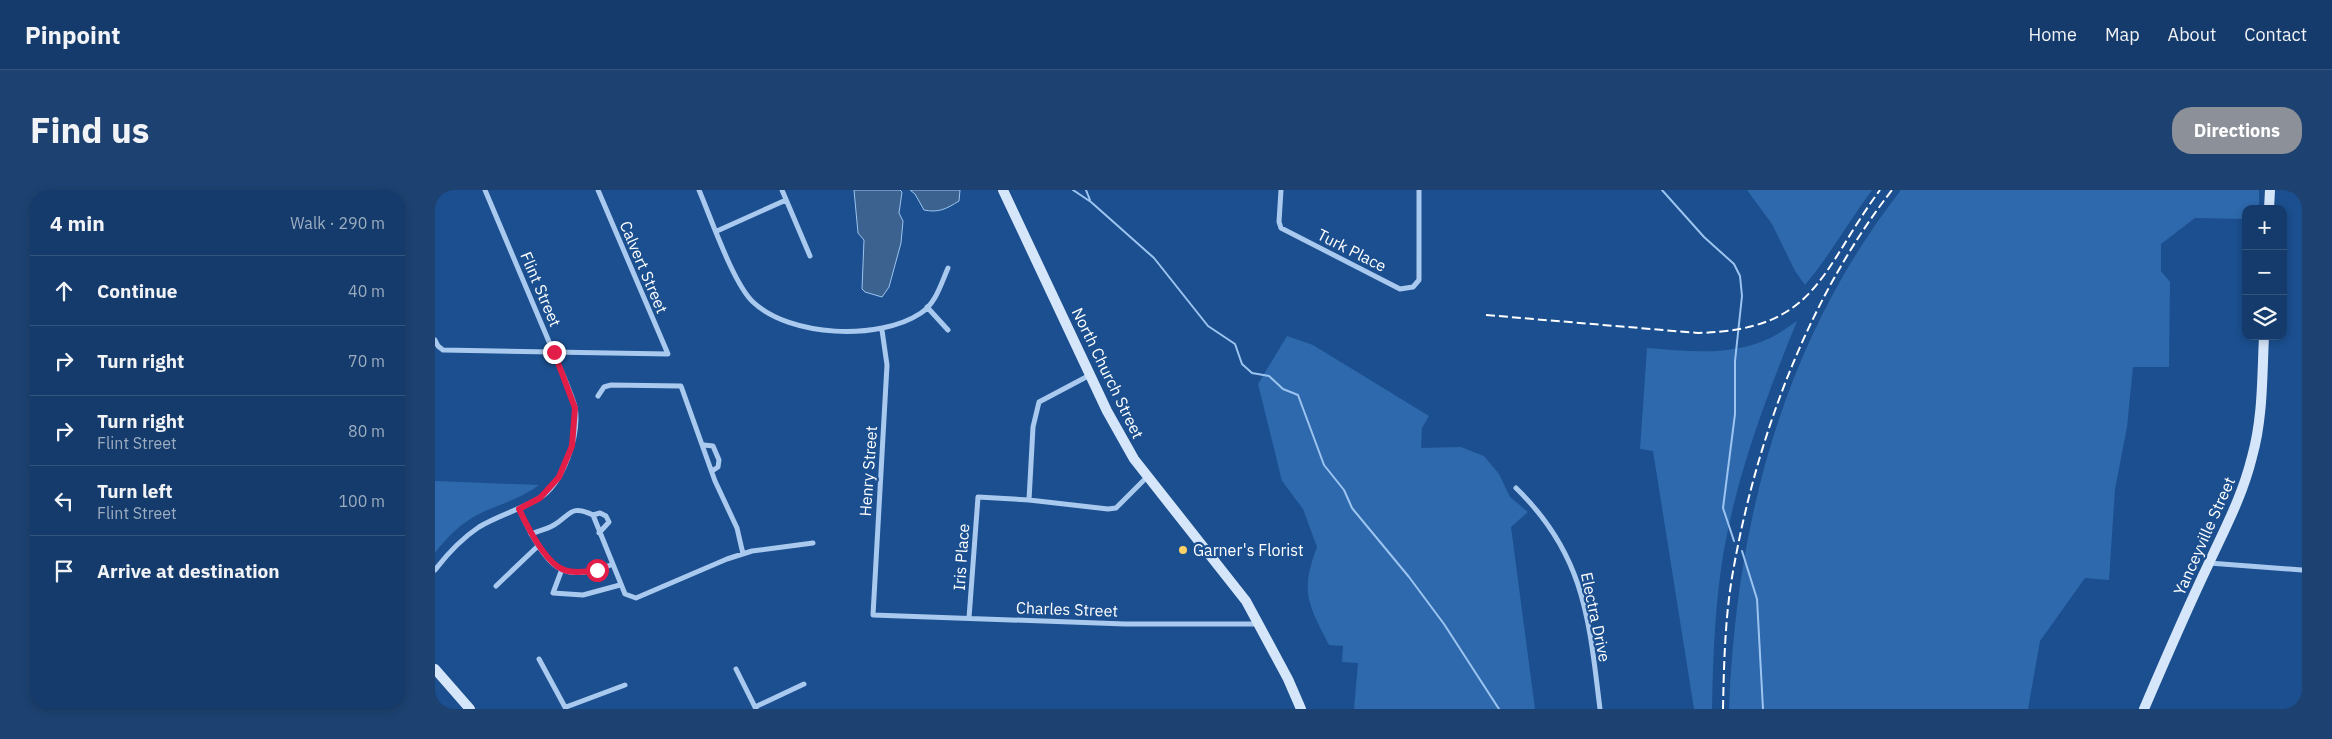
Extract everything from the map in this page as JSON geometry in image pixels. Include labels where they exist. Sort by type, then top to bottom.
[{"type":"main road","name":"North Church Street","points":[[1003,190],[1116,428],[1147,477],[1246,601],[1260,624],[1301,709]]},
{"type":"main road","points":[[2269,205],[2270,190]]},
{"type":"main road","name":"Yanceyville Street","points":[[2144,709],[2208,563],[2238,504],[2253,456],[2262,394],[2264,340]]},
{"type":"main road","points":[[435,669],[470,709]]},
{"type":"street","name":"Flint Street","points":[[435,570],[461,540],[481,526],[540,498],[559,477],[572,446],[575,408],[554,352],[485,190]]},
{"type":"street","name":"Calvert Street","points":[[554,352],[668,354],[598,190]]},
{"type":"street","points":[[699,190],[737,278],[752,301],[769,315],[788,324],[812,329],[882,330],[922,312],[934,299],[948,268]]},
{"type":"street","points":[[782,190],[810,256]]},
{"type":"street","name":"Turk Place","points":[[1281,190],[1279,222],[1281,228],[1401,289],[1413,287],[1419,280],[1419,190]]},
{"type":"street","points":[[717,231],[786,200]]},
{"type":"street","points":[[927,306],[948,330]]},
{"type":"street","name":"Henry Street","points":[[873,615],[887,365],[882,330]]},
{"type":"street","points":[[435,340],[443,350],[554,352]]},
{"type":"street","points":[[1090,376],[1039,402],[1033,427],[1029,500],[1108,510],[1116,508],[1147,477]]},
{"type":"street","points":[[597,396],[604,387],[611,385],[681,386],[712,471],[737,528],[743,554]]},
{"type":"street","points":[[703,445],[713,446],[719,460],[718,467],[712,471]]},
{"type":"street","name":"Electra Drive","points":[[1516,488],[1533,504],[1558,539],[1576,575],[1587,617],[1600,709]]},
{"type":"street","name":"Iris Place","points":[[969,618],[978,497],[1029,500]]},
{"type":"street","points":[[519,509],[531,534],[561,569],[582,573],[611,565]]},
{"type":"street","points":[[531,534],[555,525],[569,512],[575,510],[593,515],[600,513],[606,516],[609,522],[599,533]]},
{"type":"street","points":[[593,515],[611,565],[625,594],[636,598],[743,554],[813,543]]},
{"type":"street","points":[[496,586],[539,544]]},
{"type":"street","points":[[2208,563],[2302,570]]},
{"type":"street","points":[[561,569],[553,593],[583,595],[621,585]]},
{"type":"street","name":"Charles Street","points":[[873,615],[1125,624],[1260,624]]},
{"type":"street","points":[[539,659],[566,708],[625,685]]},
{"type":"street","points":[[736,669],[756,708],[804,684]]},
{"type":"shaded area","points":[[854,190],[900,190],[902,192],[899,213],[903,221],[901,243],[889,287],[882,297],[865,292],[862,289],[864,240],[858,233]]},
{"type":"shaded area","points":[[910,190],[960,190],[959,201],[942,210],[924,210],[915,194]]},
{"type":"shaded area","points":[[1747,190],[1872,190],[1805,285],[1795,271],[1772,224]]},
{"type":"shaded area","points":[[1901,190],[2259,190],[2259,205],[2242,205],[2242,219],[2195,218],[2161,244],[2161,271],[2170,282],[2169,367],[2133,367],[2127,427],[2115,489],[2109,580],[2085,578],[2040,641],[2028,709],[1729,709],[1734,639],[1742,570],[1756,502],[1774,435],[1797,370],[1826,308],[1860,247]]},
{"type":"shaded area","points":[[1797,321],[1745,462],[1730,521],[1721,570],[1717,609],[1712,709],[1694,709],[1653,451],[1640,449],[1647,348],[1709,351],[1740,348],[1770,338]]},
{"type":"shaded area","points":[[1287,336],[1313,345],[1429,416],[1422,428],[1421,448],[1461,447],[1484,456],[1499,474],[1510,497],[1528,512],[1511,527],[1535,709],[1354,709],[1358,663],[1342,662],[1343,646],[1329,645],[1311,608],[1308,587],[1309,576],[1317,547],[1303,509],[1282,481],[1258,384]]},
{"type":"shaded area","points":[[435,481],[539,485],[525,494],[479,514],[466,522],[449,536],[435,553]]},
{"type":"waterway","points":[[1073,190],[1091,202],[1154,258],[1208,326],[1235,344],[1242,364],[1252,373],[1269,376],[1283,389],[1298,395],[1324,465],[1344,490],[1352,508],[1409,577],[1444,624],[1499,709]]},
{"type":"waterway","points":[[1086,190],[1090,200]]},
{"type":"waterway","points":[[1662,190],[1704,237],[1734,264],[1740,276],[1742,296],[1735,361],[1735,414],[1723,508],[1734,541]]},
{"type":"waterway","points":[[1742,551],[1757,599],[1763,709]]},
{"type":"railway","points":[[1486,315],[1698,333],[1738,329],[1769,321],[1793,308],[1811,291],[1828,270],[1880,190]]},
{"type":"railway","points":[[1723,709],[1725,638],[1734,566],[1744,516],[1773,417],[1812,321],[1836,275],[1862,231],[1892,190]]},
{"type":"place","name":"Garner's Florist","points":[[1183,550]]},
{"type":"route","points":[[554,352],[567,382],[575,408],[575,429],[572,446],[559,477],[540,498],[519,509],[531,534],[551,560],[561,569],[582,573],[597,570]]}]
